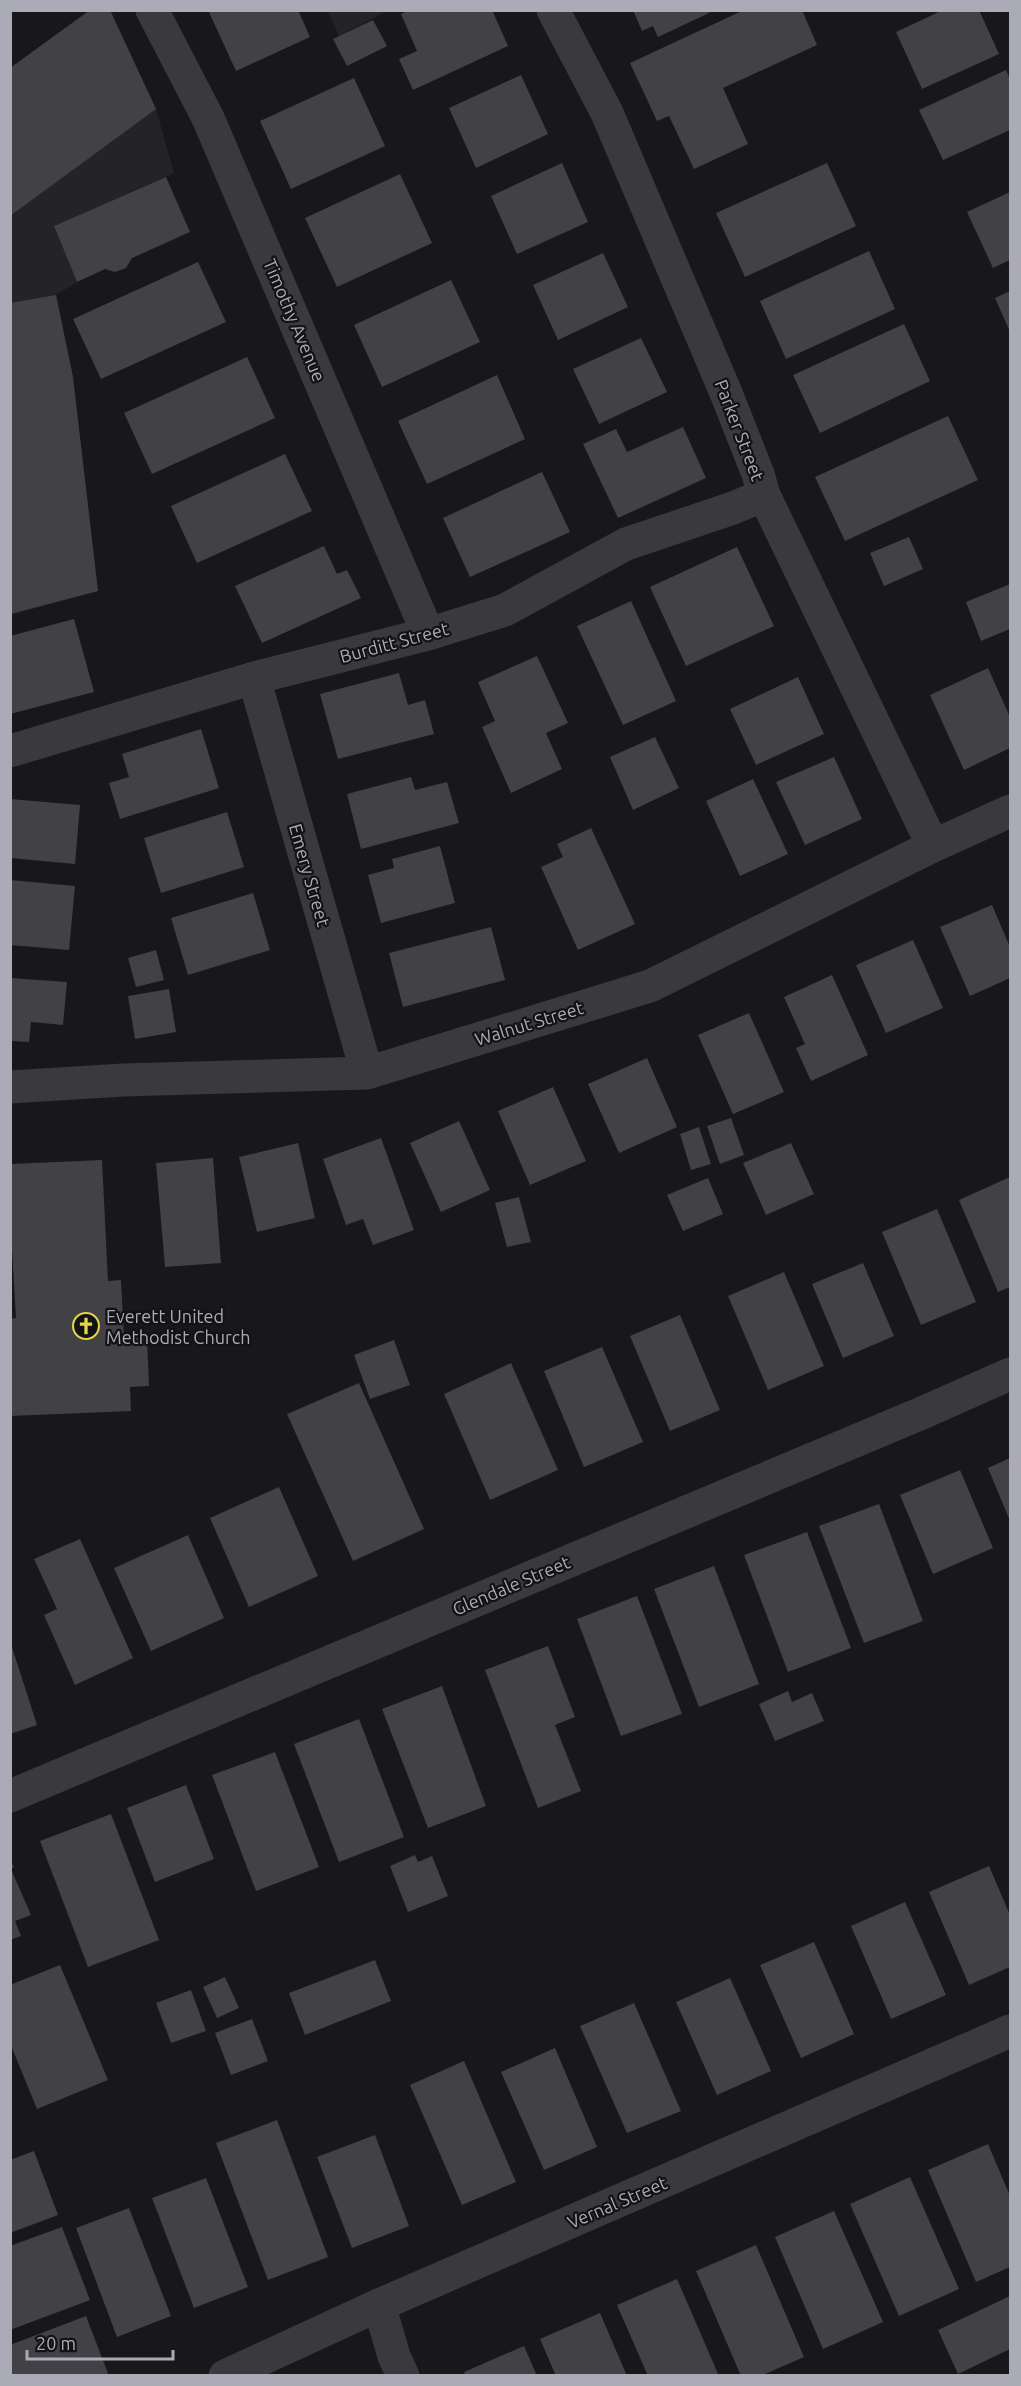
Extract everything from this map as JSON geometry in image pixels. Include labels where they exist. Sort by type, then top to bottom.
[{"type":"street","name":"Timothy Avenue","points":[[152,10],[208,117],[428,634]]},
{"type":"street","name":"Parker Street","points":[[553,10],[607,112],[726,393],[764,495],[933,846]]},
{"type":"street","name":"Burditt Street","points":[[10,751],[254,678],[428,634],[505,610],[626,544],[733,508],[764,495]]},
{"type":"street","name":"Emery Street","points":[[254,678],[367,1073]]},
{"type":"street","name":"Walnut Street","points":[[10,1087],[123,1080],[367,1073],[650,986],[933,846],[1011,811]]},
{"type":"street","name":"Glendale Street","points":[[10,1796],[1011,1374]]},
{"type":"street","name":"Vernal Street","points":[[230,2374],[379,2305],[1011,2031]]},
{"type":"street","points":[[379,2305],[394,2356],[403,2376]]},
{"type":"shaded area","points":[[110,11],[156,109],[174,173],[54,226],[77,282],[56,295],[73,377],[98,591],[11,615],[10,68]]},
{"type":"shaded area","points":[[328,11],[387,11],[339,36]]},
{"type":"building","points":[[90,10],[110,10],[156,109],[10,216],[10,68]]},
{"type":"building","points":[[208,10],[298,10],[310,37],[236,71]]},
{"type":"building","points":[[409,10],[492,10],[508,46],[413,90],[399,59],[417,51],[401,14]]},
{"type":"building","points":[[633,10],[708,10],[709,13],[658,37],[653,26],[642,31]]},
{"type":"building","points":[[744,10],[802,10],[817,45],[723,88],[748,144],[694,169],[669,116],[657,121],[630,63]]},
{"type":"building","points":[[943,10],[979,10],[999,54],[922,89],[896,32]]},
{"type":"building","points":[[373,20],[387,46],[347,66],[333,39]]},
{"type":"building","points":[[1006,70],[1010,79],[1010,130],[943,160],[919,110]]},
{"type":"building","points":[[521,75],[548,134],[476,168],[449,108]]},
{"type":"building","points":[[354,78],[385,146],[291,189],[260,121]]},
{"type":"building","points":[[562,163],[588,222],[517,254],[491,196]]},
{"type":"building","points":[[827,163],[856,226],[745,277],[716,213]]},
{"type":"building","points":[[400,174],[432,243],[337,287],[305,218]]},
{"type":"building","points":[[166,177],[190,232],[132,258],[126,268],[115,272],[105,269],[77,282],[54,226]]},
{"type":"building","points":[[1010,192],[1010,260],[993,268],[967,212]]},
{"type":"building","points":[[869,251],[895,309],[786,359],[760,301]]},
{"type":"building","points":[[603,253],[628,307],[558,340],[533,285]]},
{"type":"building","points":[[198,262],[226,322],[101,379],[73,319]]},
{"type":"building","points":[[451,280],[480,342],[382,387],[354,325]]},
{"type":"building","points":[[1010,291],[1010,332],[995,298]]},
{"type":"building","points":[[56,295],[73,377],[98,591],[10,614],[10,303]]},
{"type":"building","points":[[904,324],[930,381],[820,433],[793,375]]},
{"type":"building","points":[[641,338],[667,392],[599,424],[573,369]]},
{"type":"building","points":[[247,357],[275,418],[152,474],[124,413]]},
{"type":"building","points":[[497,375],[525,439],[427,484],[398,421]]},
{"type":"building","points":[[948,416],[978,480],[845,541],[815,477]]},
{"type":"building","points":[[683,427],[706,478],[618,518],[583,444],[616,429],[627,452]]},
{"type":"building","points":[[285,454],[312,511],[197,563],[171,506]]},
{"type":"building","points":[[542,472],[570,532],[470,577],[443,518]]},
{"type":"building","points":[[909,537],[923,569],[884,586],[870,553]]},
{"type":"building","points":[[324,546],[337,574],[347,570],[361,598],[262,643],[235,586]]},
{"type":"building","points":[[737,547],[774,626],[686,666],[650,587]]},
{"type":"building","points":[[1010,584],[1010,629],[981,641],[966,602]]},
{"type":"building","points":[[631,601],[676,701],[623,725],[577,626]]},
{"type":"building","points":[[74,619],[94,692],[10,714],[10,636]]},
{"type":"building","points":[[537,656],[568,723],[546,733],[562,769],[511,793],[482,727],[495,721],[478,682]]},
{"type":"building","points":[[988,668],[1010,717],[1010,748],[964,770],[930,695]]},
{"type":"building","points":[[399,673],[408,705],[425,700],[434,734],[338,759],[320,694]]},
{"type":"building","points":[[798,677],[824,734],[756,765],[730,709]]},
{"type":"building","points":[[201,729],[219,788],[120,819],[109,783],[129,777],[122,754]]},
{"type":"building","points":[[655,737],[679,788],[633,810],[610,757]]},
{"type":"building","points":[[834,757],[862,819],[805,845],[776,782]]},
{"type":"building","points":[[411,777],[415,790],[447,782],[459,823],[361,849],[347,794]]},
{"type":"building","points":[[753,779],[788,854],[740,876],[706,801]]},
{"type":"building","points":[[10,799],[80,805],[75,864],[10,858]]},
{"type":"building","points":[[227,812],[244,867],[161,893],[144,838]]},
{"type":"building","points":[[591,828],[635,924],[578,950],[541,867],[563,857],[557,844]]},
{"type":"building","points":[[440,846],[455,903],[381,923],[368,875],[394,868],[392,859]]},
{"type":"building","points":[[10,880],[75,886],[69,950],[10,945]]},
{"type":"building","points":[[253,893],[270,950],[188,975],[171,918]]},
{"type":"building","points":[[992,905],[1010,947],[1010,978],[970,996],[940,927]]},
{"type":"building","points":[[491,927],[505,980],[403,1007],[389,953]]},
{"type":"building","points":[[913,940],[943,1008],[886,1033],[856,965]]},
{"type":"building","points":[[156,950],[164,980],[136,987],[128,958]]},
{"type":"building","points":[[832,975],[868,1055],[811,1081],[796,1048],[805,1044],[784,997]]},
{"type":"building","points":[[10,978],[67,982],[63,1025],[31,1022],[29,1042],[10,1041]]},
{"type":"building","points":[[169,989],[176,1032],[135,1039],[128,996]]},
{"type":"building","points":[[749,1013],[784,1092],[733,1114],[698,1035]]},
{"type":"building","points":[[647,1058],[677,1127],[619,1153],[588,1084]]},
{"type":"building","points":[[553,1087],[586,1161],[530,1185],[498,1111]]},
{"type":"building","points":[[731,1118],[744,1155],[720,1164],[707,1126]]},
{"type":"building","points":[[459,1121],[490,1190],[441,1212],[410,1143]]},
{"type":"building","points":[[699,1127],[711,1164],[691,1170],[680,1134]]},
{"type":"building","points":[[381,1138],[414,1230],[373,1245],[363,1219],[346,1225],[323,1159]]},
{"type":"building","points":[[298,1143],[315,1218],[257,1232],[239,1157]]},
{"type":"building","points":[[791,1143],[814,1194],[766,1215],[743,1163]]},
{"type":"building","points":[[213,1158],[221,1263],[165,1267],[156,1163]]},
{"type":"building","name":"Everett United Methodist Church","points":[[102,1160],[108,1281],[121,1280],[124,1338],[147,1337],[149,1386],[130,1387],[131,1411],[10,1416],[10,1319],[16,1318],[10,1215],[10,1164]]},
{"type":"building","points":[[1010,1177],[1010,1287],[998,1292],[959,1200]]},
{"type":"building","points":[[708,1178],[723,1214],[683,1231],[667,1195]]},
{"type":"building","points":[[519,1197],[531,1242],[507,1247],[495,1203]]},
{"type":"building","points":[[937,1209],[976,1302],[921,1325],[882,1232]]},
{"type":"building","points":[[863,1263],[894,1336],[843,1358],[812,1284]]},
{"type":"building","points":[[784,1272],[824,1366],[768,1390],[728,1296]]},
{"type":"building","points":[[680,1315],[720,1410],[670,1431],[630,1336]]},
{"type":"building","points":[[394,1340],[410,1385],[370,1399],[354,1355]]},
{"type":"building","points":[[602,1347],[643,1442],[584,1467],[544,1371]]},
{"type":"building","points":[[511,1363],[558,1470],[490,1500],[444,1394]]},
{"type":"building","points":[[359,1383],[424,1529],[353,1561],[287,1414]]},
{"type":"building","points":[[1010,1458],[1010,1521],[988,1468]]},
{"type":"building","points":[[960,1470],[993,1548],[933,1574],[900,1495]]},
{"type":"building","points":[[279,1487],[318,1576],[249,1607],[210,1518]]},
{"type":"building","points":[[879,1504],[923,1621],[864,1643],[819,1526]]},
{"type":"building","points":[[807,1532],[851,1648],[788,1672],[744,1555]]},
{"type":"building","points":[[188,1535],[224,1618],[151,1651],[114,1568]]},
{"type":"building","points":[[80,1539],[133,1658],[75,1685],[44,1615],[57,1609],[34,1559]]},
{"type":"building","points":[[714,1566],[759,1684],[699,1707],[654,1589]]},
{"type":"building","points":[[637,1596],[682,1714],[621,1736],[577,1619]]},
{"type":"building","points":[[10,1645],[37,1725],[10,1734]]},
{"type":"building","points":[[548,1646],[575,1717],[555,1725],[581,1791],[538,1808],[485,1670]]},
{"type":"building","points":[[442,1686],[486,1806],[428,1828],[382,1709]]},
{"type":"building","points":[[788,1691],[792,1702],[812,1693],[824,1721],[775,1741],[759,1704]]},
{"type":"building","points":[[359,1719],[404,1837],[339,1862],[294,1744]]},
{"type":"building","points":[[275,1752],[319,1867],[256,1891],[212,1775]]},
{"type":"building","points":[[186,1785],[214,1859],[155,1882],[127,1808]]},
{"type":"building","points":[[111,1814],[159,1940],[88,1967],[40,1841]]},
{"type":"building","points":[[415,1855],[418,1862],[432,1856],[448,1896],[408,1912],[390,1866]]},
{"type":"building","points":[[10,1860],[14,1867],[11,1869],[31,1915],[15,1921],[21,1936],[10,1940]]},
{"type":"building","points":[[989,1866],[1010,1915],[1010,1967],[969,1985],[929,1892]]},
{"type":"building","points":[[905,1902],[946,1995],[891,2019],[851,1926]]},
{"type":"building","points":[[814,1942],[854,2034],[801,2058],[760,1965]]},
{"type":"building","points":[[375,1960],[391,2001],[305,2035],[289,1993]]},
{"type":"building","points":[[60,1965],[108,2080],[37,2109],[10,2043],[10,1985]]},
{"type":"building","points":[[225,1977],[239,2008],[217,2018],[203,1987]]},
{"type":"building","points":[[730,1978],[771,2071],[717,2095],[676,2002]]},
{"type":"building","points":[[191,1990],[206,2031],[171,2043],[156,2003]]},
{"type":"building","points":[[634,2003],[681,2111],[627,2133],[580,2026]]},
{"type":"building","points":[[252,2019],[268,2061],[231,2075],[215,2033]]},
{"type":"building","points":[[555,2048],[597,2147],[544,2170],[501,2072]]},
{"type":"building","points":[[464,2061],[516,2182],[462,2205],[410,2085]]},
{"type":"building","points":[[277,2120],[328,2257],[268,2280],[216,2143]]},
{"type":"building","points":[[375,2135],[409,2226],[352,2248],[317,2157]]},
{"type":"building","points":[[988,2144],[1010,2196],[1010,2267],[976,2282],[928,2170]]},
{"type":"building","points":[[34,2151],[58,2215],[10,2233],[10,2160]]},
{"type":"building","points":[[910,2177],[959,2289],[899,2316],[850,2204]]},
{"type":"building","points":[[206,2178],[248,2287],[194,2308],[152,2198]]},
{"type":"building","points":[[129,2208],[171,2316],[117,2337],[76,2228]]},
{"type":"building","points":[[834,2211],[883,2322],[823,2349],[775,2237]]},
{"type":"building","points":[[62,2227],[90,2300],[10,2330],[10,2246]]},
{"type":"building","points":[[756,2245],[804,2357],[760,2376],[741,2376],[696,2271]]},
{"type":"building","points":[[677,2279],[719,2376],[648,2376],[617,2305]]},
{"type":"building","points":[[1010,2296],[1010,2349],[958,2374],[938,2330]]},
{"type":"building","points":[[600,2313],[627,2376],[556,2376],[540,2339]]},
{"type":"building","points":[[86,2316],[109,2376],[10,2376],[10,2345]]},
{"type":"building","points":[[524,2346],[537,2376],[466,2376],[464,2372]]},
{"type":"place","name":"Everett United Methodist Church","points":[[86,1326]]}]
